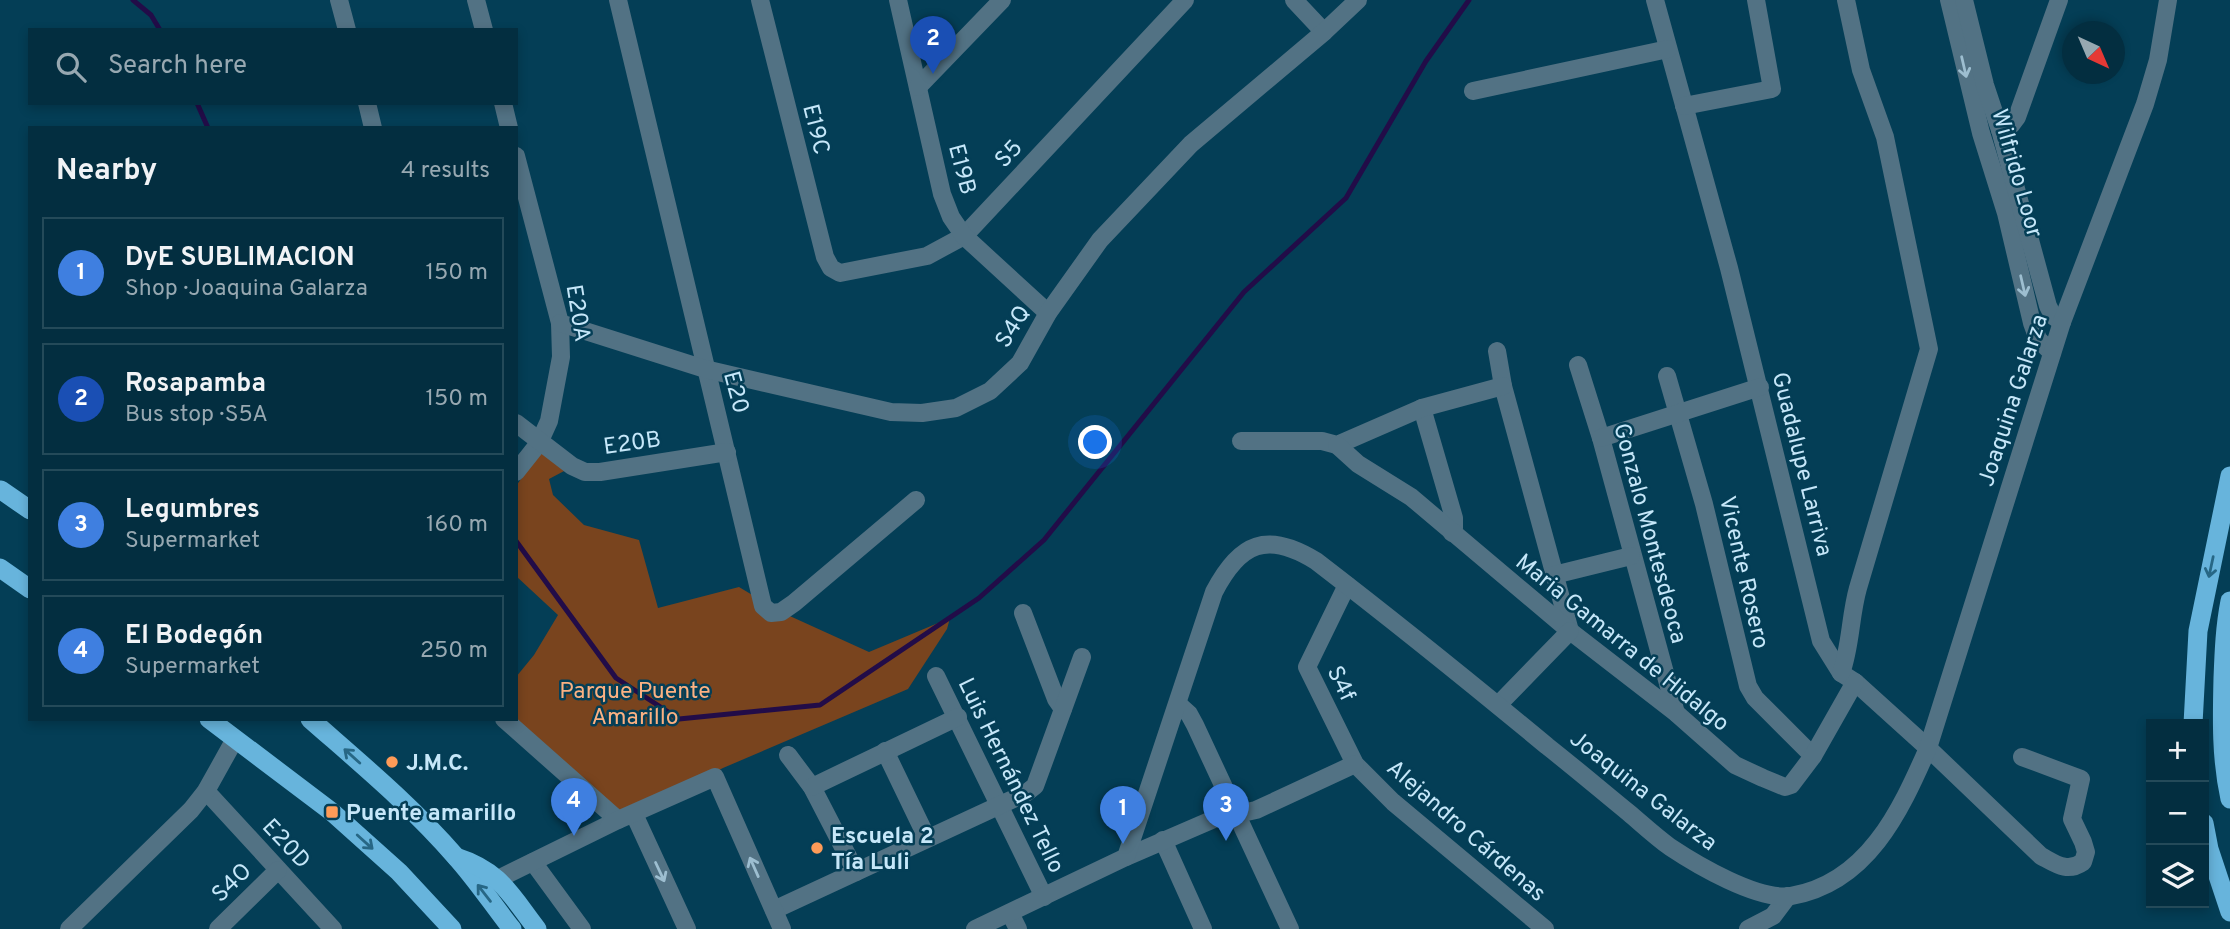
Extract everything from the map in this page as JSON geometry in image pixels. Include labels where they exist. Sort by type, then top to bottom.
[{"type":"highway","points":[[2193,719],[2198,631],[2230,477]]},
{"type":"highway","points":[[1,490],[28,509]]},
{"type":"highway","points":[[0,568],[28,588]]},
{"type":"highway","points":[[2230,601],[2225,622],[2225,778],[2230,799]]},
{"type":"highway","points":[[212,721],[332,812],[399,872],[452,929]]},
{"type":"highway","points":[[312,721],[393,793],[456,857],[512,929]]},
{"type":"highway","points":[[2208,845],[2230,912]]},
{"type":"highway","points":[[456,857],[479,864],[498,879],[537,929]]},
{"type":"street","points":[[339,0],[346,28]]},
{"type":"street","points":[[476,0],[483,28]]},
{"type":"street","name":"E20","points":[[618,0],[763,606],[771,613],[781,612],[794,603],[916,500]]},
{"type":"street","name":"E19C","points":[[760,0],[820,240],[831,268]]},
{"type":"street","name":"E19B","points":[[898,0],[942,194],[951,217],[964,236],[1048,313]]},
{"type":"street","points":[[918,87],[1002,0]]},
{"type":"street","name":"S5","points":[[831,268],[840,273],[853,272],[927,256],[964,236],[1185,0]]},
{"type":"street","points":[[1294,0],[1324,33]]},
{"type":"street","name":"S4Q","points":[[560,323],[705,369],[891,412],[922,413],[956,408],[990,391],[1020,363],[1048,313],[1100,240],[1191,144],[1324,33],[1358,0]]},
{"type":"street","name":"Guadalupe Larriva","points":[[1656,0],[1730,268],[1821,640],[1848,677],[1928,748],[2041,856],[2070,869],[2083,862],[2085,852],[2072,819],[2081,779],[2022,757]]},
{"type":"street","points":[[1684,106],[1772,89],[1755,0]]},
{"type":"street","name":"Maria Gamarra de Hidalgo","points":[[1337,444],[1358,464],[1411,497],[1570,631],[1676,713],[1735,765],[1782,786],[1791,785],[1813,756],[1848,677],[1846,659],[1855,598],[1929,349],[1885,137],[1861,70],[1846,0]]},
{"type":"street","name":"Wilfrido Loor","points":[[1949,0],[1981,133],[2006,213],[2032,323],[2038,339],[2052,353]]},
{"type":"street","name":"Wilfrido Loor","points":[[1964,0],[2048,306],[2053,316],[2062,322]]},
{"type":"street","points":[[2000,130],[2011,125],[2017,117],[2059,0]]},
{"type":"street","name":"Joaquina Galarza","points":[[1126,857],[1214,592],[1231,565],[1247,551],[1267,543],[1290,547],[1316,561],[1498,705],[1668,846],[1711,872],[1764,894],[1788,896],[1816,889],[1837,879],[1863,858],[1886,831],[1906,798],[1928,748],[2062,322],[2145,104],[2158,60],[2168,0]]},
{"type":"street","points":[[1473,91],[1668,48]]},
{"type":"street","points":[[367,105],[373,126]]},
{"type":"street","points":[[503,105],[509,126]]},
{"type":"street","name":"E20A","points":[[518,164],[560,323],[561,357],[549,421],[538,445],[518,470]]},
{"type":"street","points":[[1496,351],[1503,386],[1570,631],[1498,705]]},
{"type":"street","name":"Gonzalo Montesdeoca","points":[[1578,365],[1601,438],[1676,713]]},
{"type":"street","name":"Vicente Rosero","points":[[1667,376],[1704,504],[1748,686],[1755,698],[1813,756]]},
{"type":"street","points":[[1241,441],[1322,441],[1337,444],[1422,408],[1503,386]]},
{"type":"street","points":[[1601,438],[1759,387]]},
{"type":"street","points":[[1422,408],[1454,518],[1452,533]]},
{"type":"street","name":"E20B","points":[[518,425],[538,445],[584,472],[600,472],[727,452]]},
{"type":"street","points":[[1554,575],[1632,556]]},
{"type":"street","name":"S4f","points":[[1347,585],[1307,667],[1356,764]]},
{"type":"street","points":[[1023,613],[1056,699],[1063,709]]},
{"type":"street","points":[[774,911],[1026,793],[1035,786],[1082,657]]},
{"type":"street","name":"Luis Hernández Tello","points":[[936,676],[1044,897]]},
{"type":"street","points":[[1178,705],[1189,714],[1195,724],[1290,929]]},
{"type":"street","points":[[812,787],[958,717]]},
{"type":"street","points":[[506,721],[626,817],[687,929]]},
{"type":"street","points":[[69,929],[191,810],[206,791],[235,739]]},
{"type":"street","points":[[885,751],[927,838]]},
{"type":"street","points":[[788,755],[812,787],[856,872]]},
{"type":"street","name":"Alejandro Cárdenas","points":[[975,929],[1014,921],[1044,897],[1163,840],[1214,819],[1256,810],[1356,764],[1393,802],[1545,929]]},
{"type":"street","points":[[498,879],[715,777],[782,929]]},
{"type":"street","name":"E20D","points":[[206,791],[333,929]]},
{"type":"street","points":[[1163,840],[1202,929]]},
{"type":"street","points":[[533,862],[582,929]]},
{"type":"street","name":"S4O","points":[[218,929],[278,870]]},
{"type":"street","points":[[1748,929],[1773,916],[1788,896]]},
{"type":"green space","name":"Parque Puente Amarillo","points":[[541,451],[566,470],[549,479],[553,495],[584,525],[639,540],[658,608],[739,587],[781,612],[869,652],[950,618],[947,629],[908,689],[723,768],[618,820],[518,721],[518,675],[534,655],[558,615],[518,578],[518,483]]},
{"type":"waterway","points":[[133,0],[151,15],[159,28]]},
{"type":"waterway","points":[[518,544],[616,678],[679,719],[820,705],[979,598],[1044,540],[1244,292],[1346,198],[1426,61],[1469,0]]},
{"type":"waterway","points":[[198,105],[207,126]]},
{"type":"place","name":"Rosapamba","points":[[933,74]]},
{"type":"place","name":"J.M.C.","points":[[392,762]]},
{"type":"place","name":"Puente amarillo","points":[[332,812]]},
{"type":"place","name":"El Bodegón","points":[[574,836]]},
{"type":"place","name":"Legumbres","points":[[1226,841]]},
{"type":"place","name":"DyE SUBLIMACION","points":[[1123,844]]},
{"type":"place","name":"Escuela 2 Tía Luli","points":[[817,848]]}]
